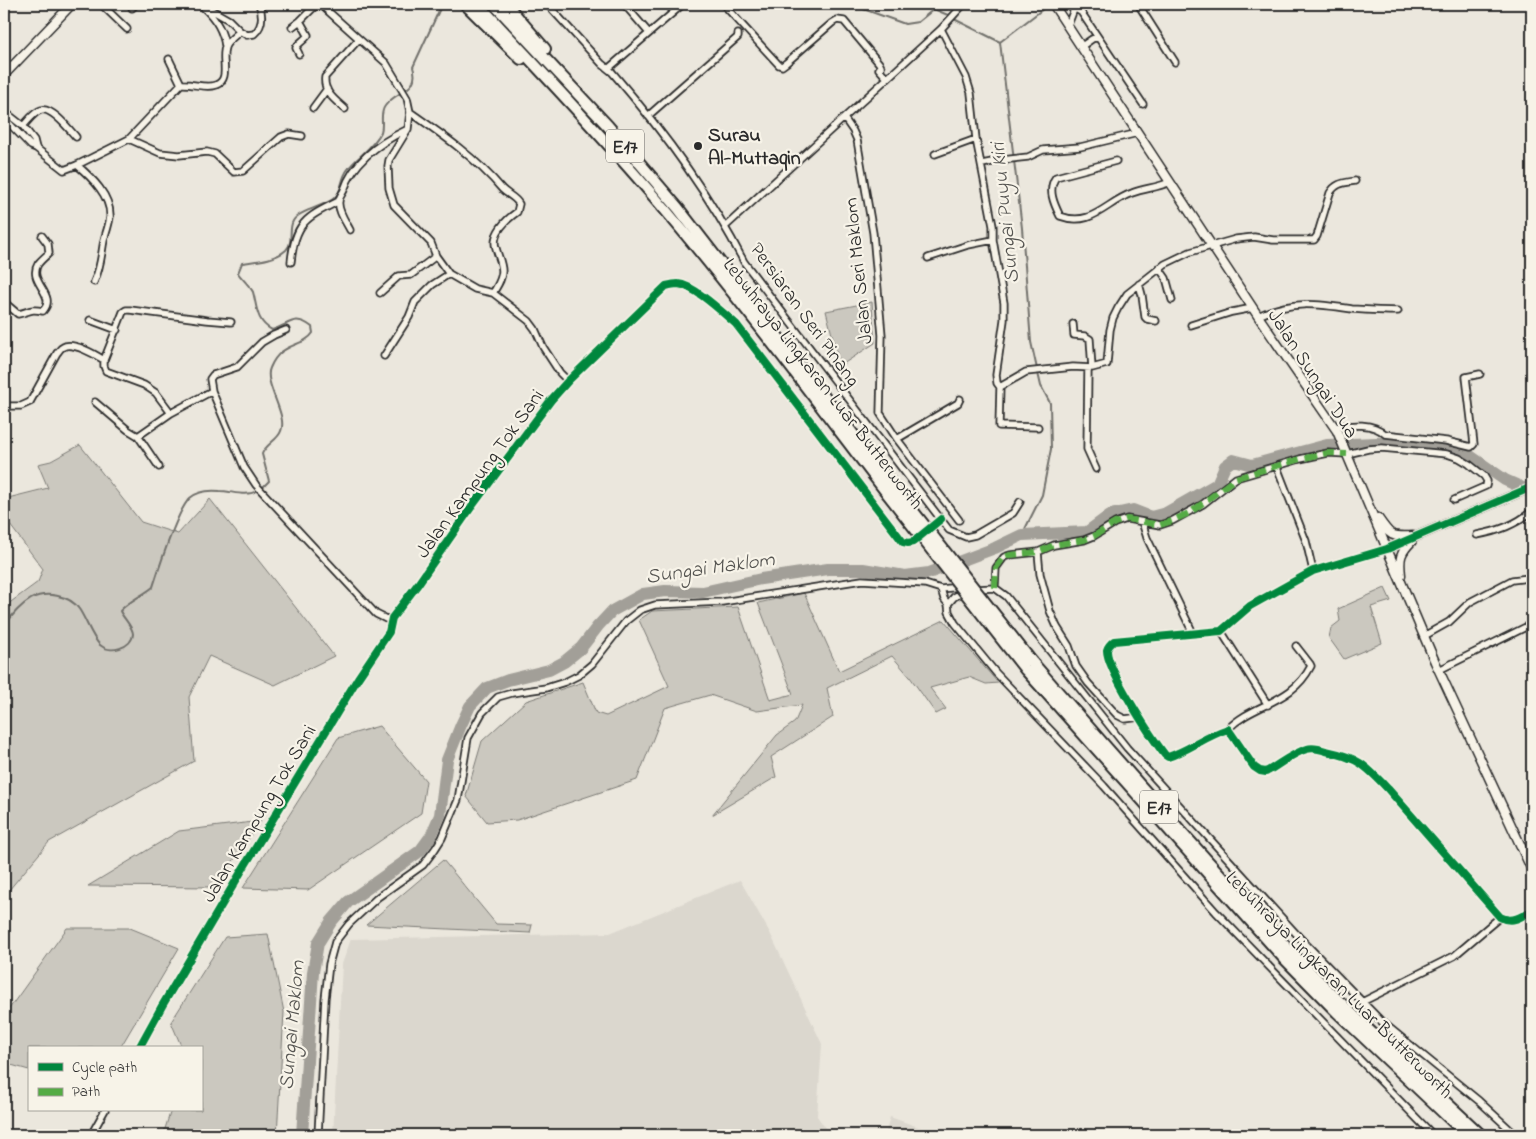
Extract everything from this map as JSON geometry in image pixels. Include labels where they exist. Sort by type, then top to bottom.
[{"type":"highway","points":[[465,4],[534,72],[562,94]]},
{"type":"highway","name":"Lebuhraya Lingkaran Luar Butterworth","points":[[478,4],[562,94],[656,200],[737,298],[1028,666],[1103,744],[1337,1012],[1467,1135]]},
{"type":"highway","name":"Lebuhraya Lingkaran Luar Butterworth","points":[[494,4],[608,126],[678,208],[890,490]]},
{"type":"highway","points":[[506,4],[548,52],[570,85]]},
{"type":"highway","name":"Lebuhraya Lingkaran Luar Butterworth","points":[[1286,953],[1481,1135]]},
{"type":"main road","points":[[4,75],[72,4]]},
{"type":"main road","name":"Jalan Sungai Dua","points":[[1053,4],[1258,316],[1335,429],[1347,452],[1439,670],[1532,870]]},
{"type":"main road","points":[[1387,549],[1532,487]]},
{"type":"main road","points":[[1370,508],[1386,530],[1394,536],[1418,536]]},
{"type":"main road","points":[[1402,583],[1400,562],[1402,551],[1418,536]]},
{"type":"street","points":[[101,4],[127,29]]},
{"type":"street","points":[[201,4],[230,20],[240,31],[247,35],[254,34],[259,30],[261,11],[259,4]]},
{"type":"street","points":[[4,118],[31,146],[64,170],[129,139],[181,84],[190,83],[208,87],[218,85],[223,80],[225,72],[223,64],[225,46],[223,34],[218,24],[201,4]]},
{"type":"street","points":[[292,27],[318,4],[386,63],[407,98],[410,112],[408,130],[389,160],[389,188],[394,206],[431,244],[436,256],[449,274],[475,290],[493,293],[528,321],[535,329],[560,373],[568,381]]},
{"type":"street","name":"Persiaran Seri Pinang","points":[[547,4],[602,64],[609,68],[676,150],[726,226],[744,262],[949,530],[966,537],[975,535],[1013,513],[1020,502]]},
{"type":"street","points":[[624,4],[650,33]]},
{"type":"street","points":[[609,68],[683,4]]},
{"type":"street","points":[[723,4],[779,65],[786,63],[837,20],[844,21],[879,62],[881,67],[879,69],[887,78]]},
{"type":"street","points":[[726,226],[942,27],[964,4]]},
{"type":"street","points":[[1074,6],[1081,4]]},
{"type":"street","points":[[1138,4],[1176,62]]},
{"type":"street","points":[[1068,25],[1074,6]]},
{"type":"street","points":[[1074,6],[1081,12],[1143,104]]},
{"type":"street","points":[[299,54],[296,48],[308,35],[300,21]]},
{"type":"street","points":[[942,27],[966,77],[971,92],[976,139],[993,226],[993,240],[1004,302],[1004,320],[996,375],[997,383],[1000,387],[998,426],[1038,426]]},
{"type":"street","points":[[225,46],[240,31]]},
{"type":"street","points":[[648,116],[738,37],[738,34]]},
{"type":"street","points":[[1082,46],[1092,38],[1098,37]]},
{"type":"street","points":[[346,109],[330,96],[324,82],[325,77],[359,39]]},
{"type":"street","points":[[169,59],[181,84]]},
{"type":"street","points":[[313,108],[327,89]]},
{"type":"street","points":[[23,126],[41,110],[48,110],[58,117],[76,136]]},
{"type":"street","points":[[4,111],[23,126],[34,140],[36,148]]},
{"type":"street","points":[[410,112],[459,147],[486,170],[507,194],[513,196],[520,204],[517,212],[509,217],[495,239],[495,247],[502,271],[501,280],[493,293]]},
{"type":"street","name":"Jalan Seri Maklom","points":[[844,118],[857,140],[872,233],[882,336],[880,412],[897,439],[959,520]]},
{"type":"street","points":[[350,230],[341,212],[339,201],[347,181],[359,163],[375,148],[392,136],[408,130]]},
{"type":"street","points":[[982,164],[1006,159],[1028,158],[1044,150],[1080,147],[1138,133]]},
{"type":"street","points":[[129,139],[160,153],[180,155],[207,152],[215,154],[234,172],[243,171],[281,137],[289,134],[302,136]]},
{"type":"street","points":[[935,154],[976,139]]},
{"type":"street","points":[[1116,161],[1056,176],[1052,182],[1053,203],[1060,216],[1075,220],[1084,219],[1101,212],[1122,197],[1133,192],[1158,187],[1170,182]]},
{"type":"street","points":[[77,165],[106,198],[109,208],[110,218],[100,267],[94,282]]},
{"type":"street","points":[[1000,387],[1026,372],[1073,367],[1090,368],[1107,364],[1113,318],[1127,294],[1159,268],[1190,252],[1236,239],[1254,237],[1273,240],[1314,240],[1333,188],[1338,184],[1355,181]]},
{"type":"street","points":[[291,262],[297,232],[307,220],[339,201]]},
{"type":"street","points":[[4,302],[18,314],[35,309],[43,311],[46,308],[48,298],[37,280],[36,274],[38,265],[49,253],[48,244],[42,236]]},
{"type":"street","points":[[928,258],[968,245],[993,240]]},
{"type":"street","points":[[380,293],[399,276],[411,274],[436,256]]},
{"type":"street","points":[[1159,268],[1166,278],[1172,300]]},
{"type":"street","points":[[384,356],[409,317],[415,302],[432,285],[449,274]]},
{"type":"street","name":"Jalan Kampung Tok Sani","points":[[140,1046],[309,759],[358,678],[389,632],[392,618],[551,400],[568,381],[666,286],[676,284],[685,286],[708,300],[736,324],[903,542],[908,544],[913,542],[941,520]]},
{"type":"street","points":[[1139,284],[1146,319],[1156,321]]},
{"type":"street","points":[[1258,316],[1285,306],[1314,304],[1398,311]]},
{"type":"street","points":[[1191,325],[1232,312],[1253,308]]},
{"type":"street","points":[[171,413],[156,393],[144,385],[106,371],[104,360],[126,310],[232,322]]},
{"type":"street","points":[[90,320],[117,330]]},
{"type":"street","points":[[1073,324],[1074,335],[1085,336],[1090,339],[1086,449],[1096,469]]},
{"type":"street","points":[[286,330],[262,342],[237,367],[213,375],[210,379],[212,391],[244,468],[256,485],[376,614],[386,619],[392,618]]},
{"type":"street","points":[[4,406],[21,406],[30,402],[57,353],[63,346],[69,345],[82,349],[104,360]]},
{"type":"street","points":[[1335,429],[1353,425],[1378,428],[1385,434],[1446,441],[1471,447],[1474,444],[1466,377],[1480,374]]},
{"type":"street","points":[[138,436],[171,413],[212,391]]},
{"type":"street","points":[[897,439],[958,403],[960,399]]},
{"type":"street","points":[[95,402],[138,436],[159,467]]},
{"type":"street","points":[[995,588],[996,568],[1004,558],[1020,553],[1038,552],[1054,545],[1084,540],[1115,523],[1127,519],[1160,525],[1172,521],[1203,504],[1230,481],[1300,459],[1328,453],[1382,448],[1447,454],[1458,458],[1484,476],[1487,481],[1486,486],[1454,500]]},
{"type":"street","points":[[1277,467],[1306,542],[1313,571]]},
{"type":"street","points":[[1477,535],[1497,531],[1521,520],[1532,512]]},
{"type":"street","points":[[1142,522],[1147,538],[1193,633]]},
{"type":"street","points":[[1296,646],[1310,664],[1310,669],[1287,695],[1237,720],[1228,729],[1168,757],[1161,750],[1140,717],[1111,665],[1107,651],[1109,644],[1114,641],[1221,631],[1250,606],[1313,571],[1387,549]]},
{"type":"street","points":[[1038,552],[1040,574],[1050,611],[1057,628],[1069,646],[1076,666],[1088,683],[1117,715],[1125,719],[1140,717]]},
{"type":"street","points":[[1424,636],[1449,622],[1470,602],[1512,580],[1529,578]]},
{"type":"street","points":[[318,1135],[324,999],[329,964],[335,942],[349,924],[378,897],[423,865],[439,843],[458,800],[468,738],[482,713],[498,698],[512,693],[546,688],[579,675],[592,664],[626,621],[640,610],[655,605],[722,602],[862,580],[925,584],[942,589],[958,587],[968,590],[995,588],[1006,596],[1127,748],[1301,939],[1380,1021],[1479,1101],[1516,1135]]},
{"type":"street","points":[[942,589],[949,612],[955,623],[996,674],[1110,793],[1216,912],[1434,1135]]},
{"type":"street","points":[[948,604],[954,597],[968,590]]},
{"type":"street","points":[[1439,670],[1532,624]]},
{"type":"street","points":[[1221,631],[1268,705]]},
{"type":"street","points":[[1228,729],[1254,767],[1260,771],[1266,772],[1301,751],[1310,748],[1358,760],[1388,789],[1500,918],[1513,920],[1532,910]]},
{"type":"street","points":[[1362,1002],[1454,956],[1500,918]]},
{"type":"street","points":[[91,1135],[104,1112]]},
{"type":"shaded area","points":[[872,302],[875,343],[840,366],[826,311]]},
{"type":"shaded area","points":[[80,445],[141,522],[178,534],[210,499],[334,656],[275,685],[209,656],[189,697],[194,761],[49,842],[4,896],[4,607],[38,582],[43,569],[4,517],[4,499],[48,488],[38,464],[51,461]]},
{"type":"shaded area","points":[[1385,588],[1391,601],[1371,607],[1382,643],[1344,659],[1329,638],[1331,628],[1340,621],[1338,609]]},
{"type":"shaded area","points":[[804,593],[839,671],[944,620],[998,683],[986,684],[969,677],[930,688],[946,709],[936,714],[910,677],[892,656],[827,688],[833,717],[771,757],[776,777],[712,815],[777,735],[795,722],[802,705],[757,711],[710,695],[665,708],[637,780],[517,820],[487,822],[466,796],[482,741],[526,701],[583,682],[596,713],[606,716],[669,686],[639,620],[652,611],[738,607],[770,700],[793,694],[758,603]]},
{"type":"shaded area","points":[[379,726],[426,781],[421,813],[308,890],[243,888],[338,738]]},
{"type":"shaded area","points":[[261,821],[215,887],[88,886],[179,831]]},
{"type":"shaded area","points":[[443,860],[496,924],[532,925],[530,933],[366,925]]},
{"type":"shaded area","points":[[740,880],[770,933],[822,1044],[817,1116],[830,1135],[333,1135],[342,964],[351,939],[610,933]]},
{"type":"shaded area","points":[[67,928],[130,928],[179,948],[121,1046],[28,1046],[28,1070],[4,1063],[4,1016]]},
{"type":"shaded area","points":[[268,934],[284,1012],[277,1135],[163,1135],[170,1112],[202,1112],[202,1046],[181,1046],[171,1022],[225,937]]},
{"type":"shaded area","points":[[890,1117],[941,1135],[885,1135]]},
{"type":"waterway","points":[[262,488],[269,481],[262,454],[266,447],[275,440],[281,431],[282,424],[279,408],[270,382],[270,368],[280,353],[309,338],[313,333],[312,327],[296,320],[272,330],[267,327],[260,318],[253,292],[238,273],[242,263],[271,258],[286,250],[290,243],[292,225],[296,217],[305,211],[329,202],[336,196],[348,169],[381,132],[382,112],[385,106],[411,86],[414,81],[413,67],[442,4]]},
{"type":"waterway","name":"Sungai Puyu Kiri","points":[[853,4],[905,24],[918,22],[934,9],[950,16]]},
{"type":"waterway","points":[[1000,42],[1043,9]]},
{"type":"waterway","name":"Sungai Puyu Kiri","points":[[954,19],[1000,42],[1022,228],[1031,342],[1037,369]]},
{"type":"waterway","name":"Sungai Puyu Kiri","points":[[1022,535],[1042,495],[1051,449],[1050,403],[1041,386],[1038,373]]},
{"type":"waterway","name":"Sungai Maklom","points":[[302,1135],[313,972],[318,943],[331,922],[348,902],[420,851],[431,836],[440,815],[447,760],[470,706],[487,688],[508,680],[549,670],[564,662],[581,648],[612,611],[643,594],[665,591],[703,592],[761,579],[828,569],[863,569],[905,576],[929,573],[995,548],[1022,535],[1087,532],[1110,515],[1133,510],[1151,517],[1166,513],[1217,484],[1225,466],[1233,460],[1252,465],[1327,445],[1400,442],[1460,449],[1505,480],[1532,492]]},
{"type":"waterway","points":[[4,626],[19,608],[31,599],[43,595],[57,596],[70,600],[75,604],[82,613],[94,638],[104,648],[115,649],[125,646],[132,639],[133,634],[120,611],[127,604],[153,587],[174,526],[190,498],[200,492],[208,491],[249,494],[258,490]]},
{"type":"marked path","points":[[995,588],[996,568],[1004,557],[1038,552],[1054,545],[1084,540],[1115,523],[1127,519],[1160,525],[1191,512],[1236,478],[1300,459],[1328,453],[1347,454]]},
{"type":"cycle path","points":[[140,1046],[244,867],[358,678],[389,632],[392,618],[551,400],[568,381],[666,286],[678,284],[692,289],[736,324],[903,542],[913,542],[941,519]]},
{"type":"cycle path","points":[[1532,487],[1387,549],[1313,571],[1250,606],[1221,631],[1114,641],[1107,650],[1121,687],[1150,734],[1168,757],[1228,729],[1254,767],[1260,771],[1266,772],[1296,753],[1309,748],[1319,749],[1354,760],[1367,768],[1388,789],[1500,917],[1509,920],[1521,917],[1532,910]]},
{"type":"place","name":"Surau Al-Muttaqin","points":[[698,146]]}]
